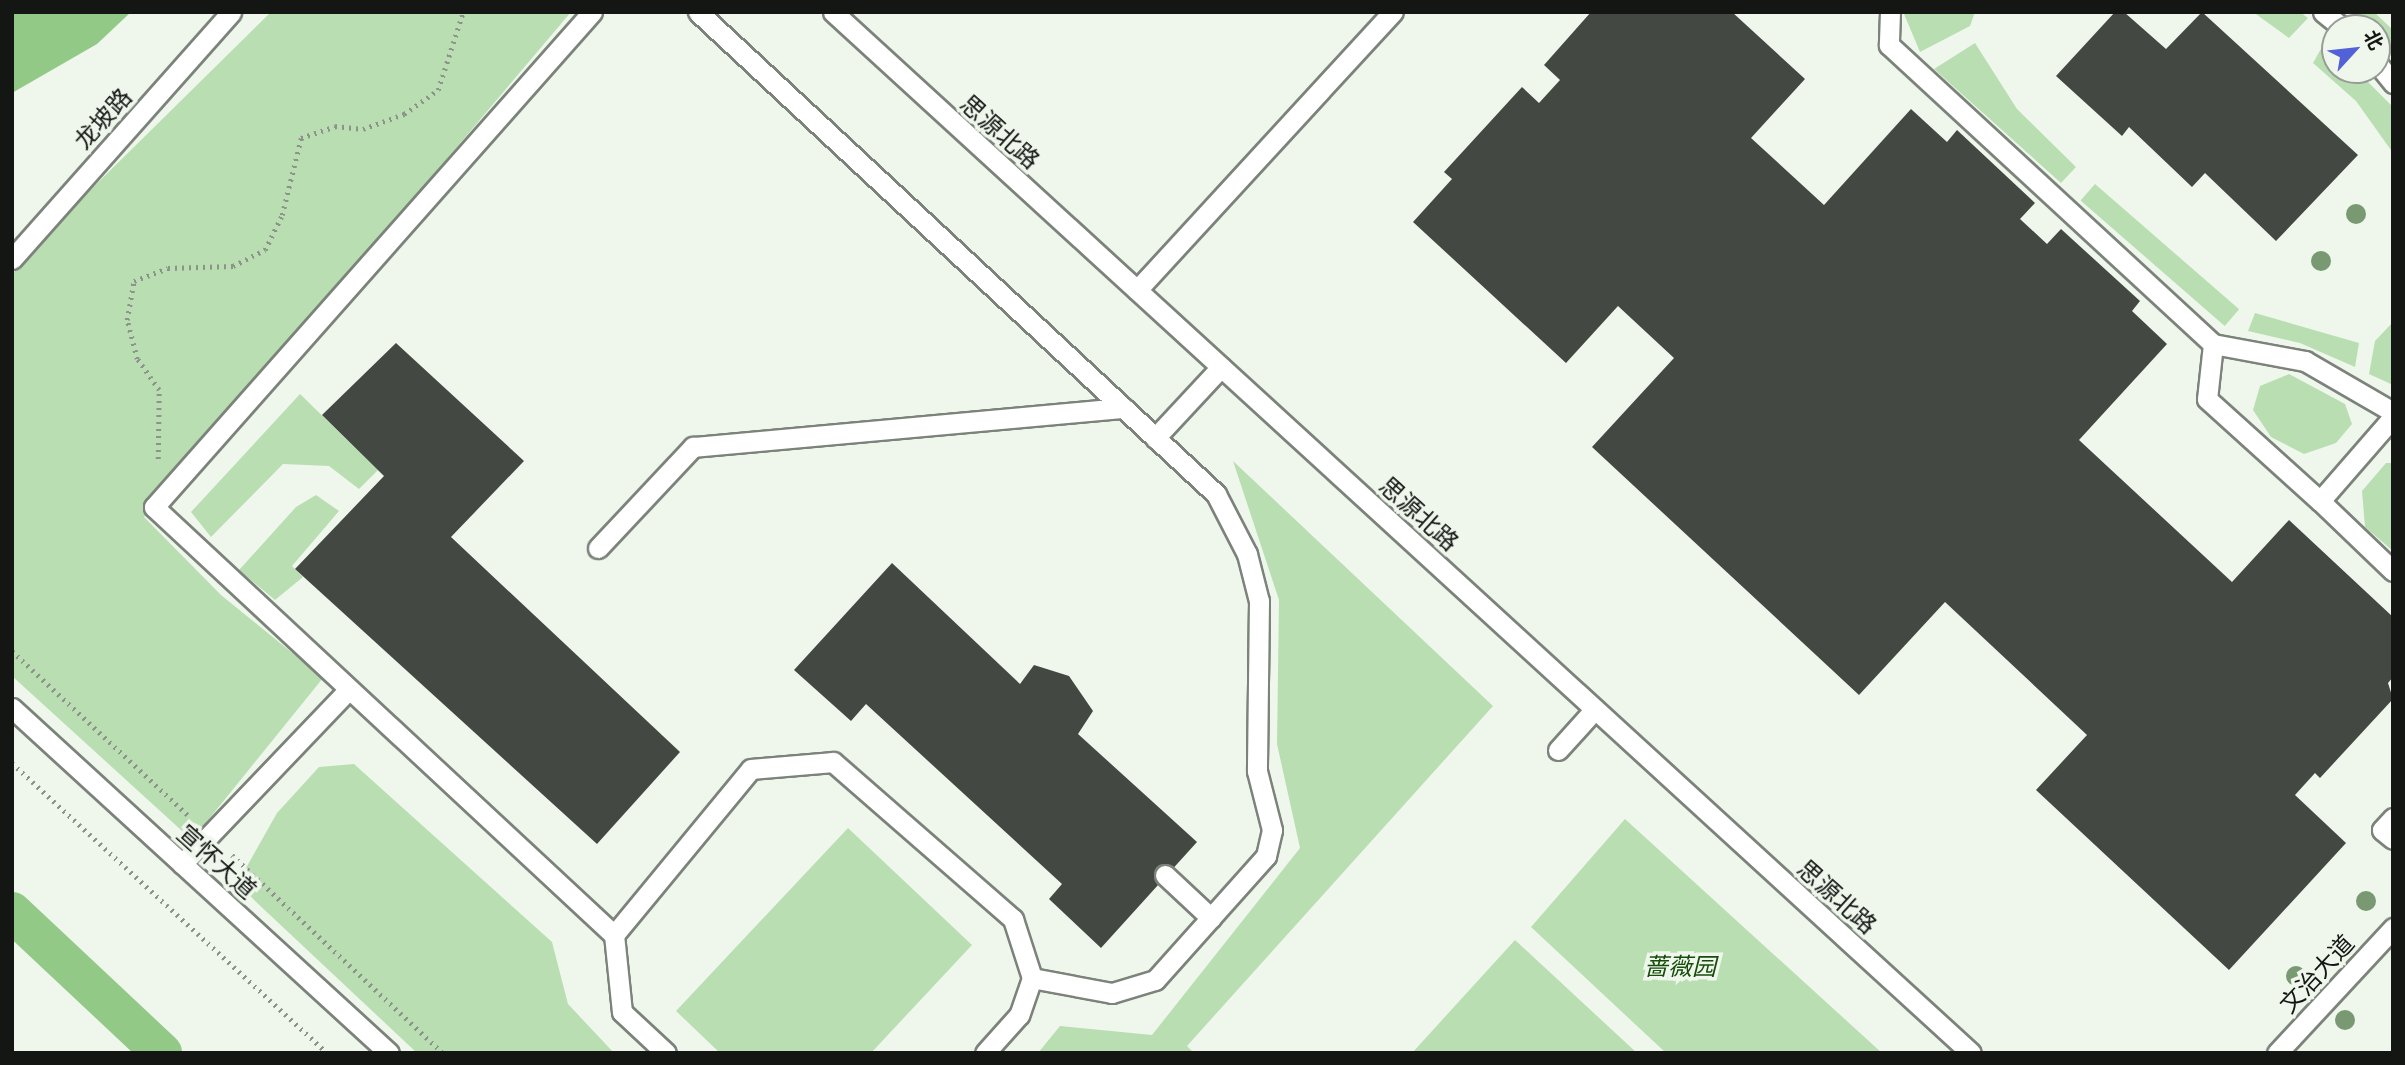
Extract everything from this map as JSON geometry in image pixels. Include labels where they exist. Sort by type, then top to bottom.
[{"type":"lane","name":"龙坡路","points":[[12,259],[231,12]]},
{"type":"lane","points":[[592,12],[154,507],[614,935],[622,1012],[666,1053]]},
{"type":"lane","points":[[698,12],[1216,495],[1247,554],[1259,601],[1257,772],[1272,830],[1266,856],[1155,980],[1134,990],[1112,993],[1032,978]]},
{"type":"lane","name":"思源北路","points":[[833,12],[1971,1053]]},
{"type":"lane","points":[[1137,290],[1393,12]]},
{"type":"lane","points":[[1890,12],[1889,45],[2213,344],[2305,361],[2393,414],[2320,501]]},
{"type":"lane","points":[[2213,344],[2207,399],[2393,571]]},
{"type":"lane","points":[[1155,438],[1221,367]]},
{"type":"lane","points":[[598,548],[693,447],[1123,408]]},
{"type":"lane","points":[[182,863],[349,689]]},
{"type":"lane","name":"宣怀大道","points":[[12,708],[388,1053]]},
{"type":"lane","points":[[1558,750],[1595,709]]},
{"type":"lane","points":[[614,935],[751,769],[833,762],[1013,919],[1032,978],[1019,1015],[985,1053]]},
{"type":"lane","points":[[2393,818],[2382,830],[2393,839]]},
{"type":"lane","points":[[1165,875],[1210,918]]},
{"type":"lane","name":"文治大道","points":[[2288,1049],[2393,928]]},
{"type":"path","points":[[180,478],[156,458],[159,390],[137,359],[127,320],[134,281],[168,268],[233,266],[265,250],[282,215],[300,138],[335,126],[363,130],[404,114],[438,90],[463,12]]},
{"type":"path","points":[[12,763],[327,1053]]},
{"type":"green space","points":[[271,12],[571,12],[144,517],[221,595],[323,678],[192,840],[12,676],[12,275],[65,215]]},
{"type":"green space","points":[[1975,12],[1970,26],[1920,52],[1904,14]]},
{"type":"green space","points":[[2253,12],[2300,12],[2308,18],[2289,38]]},
{"type":"green space","points":[[2349,12],[2376,14],[2351,14]]},
{"type":"green space","points":[[2391,28],[2393,30],[2393,58],[2391,56]]},
{"type":"green space","points":[[1975,43],[2017,109],[2076,167],[2061,183],[1934,69]]},
{"type":"green space","points":[[2321,49],[2321,70],[2313,63]]},
{"type":"green space","points":[[2337,84],[2370,84],[2393,107],[2393,153],[2356,101]]},
{"type":"green space","points":[[2095,184],[2239,309],[2225,326],[2081,201]]},
{"type":"green space","points":[[2255,313],[2359,343],[2355,367],[2300,343],[2248,331]]},
{"type":"green space","points":[[2393,322],[2393,385],[2369,374],[2375,341]]},
{"type":"green space","points":[[2289,374],[2345,404],[2352,424],[2336,443],[2304,454],[2271,437],[2253,410],[2260,386]]},
{"type":"green space","points":[[300,394],[378,470],[359,489],[329,466],[283,464],[211,537],[191,512]]},
{"type":"green space","points":[[1233,461],[1493,706],[1187,1046],[1194,1053],[1038,1053],[1060,1026],[1152,1035],[1300,848],[1277,744],[1279,600]]},
{"type":"green space","points":[[2386,463],[2393,463],[2393,551],[2365,527],[2362,491]]},
{"type":"green space","points":[[316,495],[339,511],[292,566],[303,577],[275,600],[239,570],[296,507]]},
{"type":"green space","points":[[354,764],[552,942],[568,1004],[614,1053],[417,1053],[237,884],[277,813],[319,767]]},
{"type":"green space","name":"蔷薇园","points":[[1625,819],[1882,1053],[1666,1053],[1531,927]]},
{"type":"green space","points":[[848,828],[972,945],[871,1053],[720,1053],[676,1011]]},
{"type":"green space","points":[[1515,940],[1637,1053],[1412,1053]]},
{"type":"shaded area","points":[[12,12],[131,12],[97,44],[12,93]]},
{"type":"building","points":[[1591,12],[1732,12],[1805,79],[1751,138],[1824,205],[1911,109],[1947,142],[1957,130],[2035,203],[2020,219],[2047,244],[2061,229],[2140,301],[2132,311],[2167,344],[2079,440],[2232,582],[2289,520],[2393,617],[2393,677],[2388,683],[2393,699],[2320,778],[2315,773],[2295,795],[2346,843],[2229,970],[2036,790],[2087,735],[1945,602],[1859,695],[1592,447],[1674,358],[1618,306],[1566,363],[1413,222],[1452,179],[1444,172],[1522,87],[1539,103],[1560,80],[1544,65]]},
{"type":"building","points":[[2115,12],[2124,12],[2166,49],[2202,12],[2358,155],[2276,241],[2205,173],[2192,187],[2129,127],[2122,136],[2056,76]]},
{"type":"building","points":[[396,343],[524,461],[451,537],[680,752],[597,844],[295,569],[384,476],[322,415]]},
{"type":"building","points":[[892,563],[1020,684],[1034,665],[1069,676],[1093,711],[1078,734],[1197,842],[1101,948],[1049,899],[1062,884],[866,704],[851,721],[794,670]]},
{"type":"waterway","points":[[12,912],[162,1053]]}]
